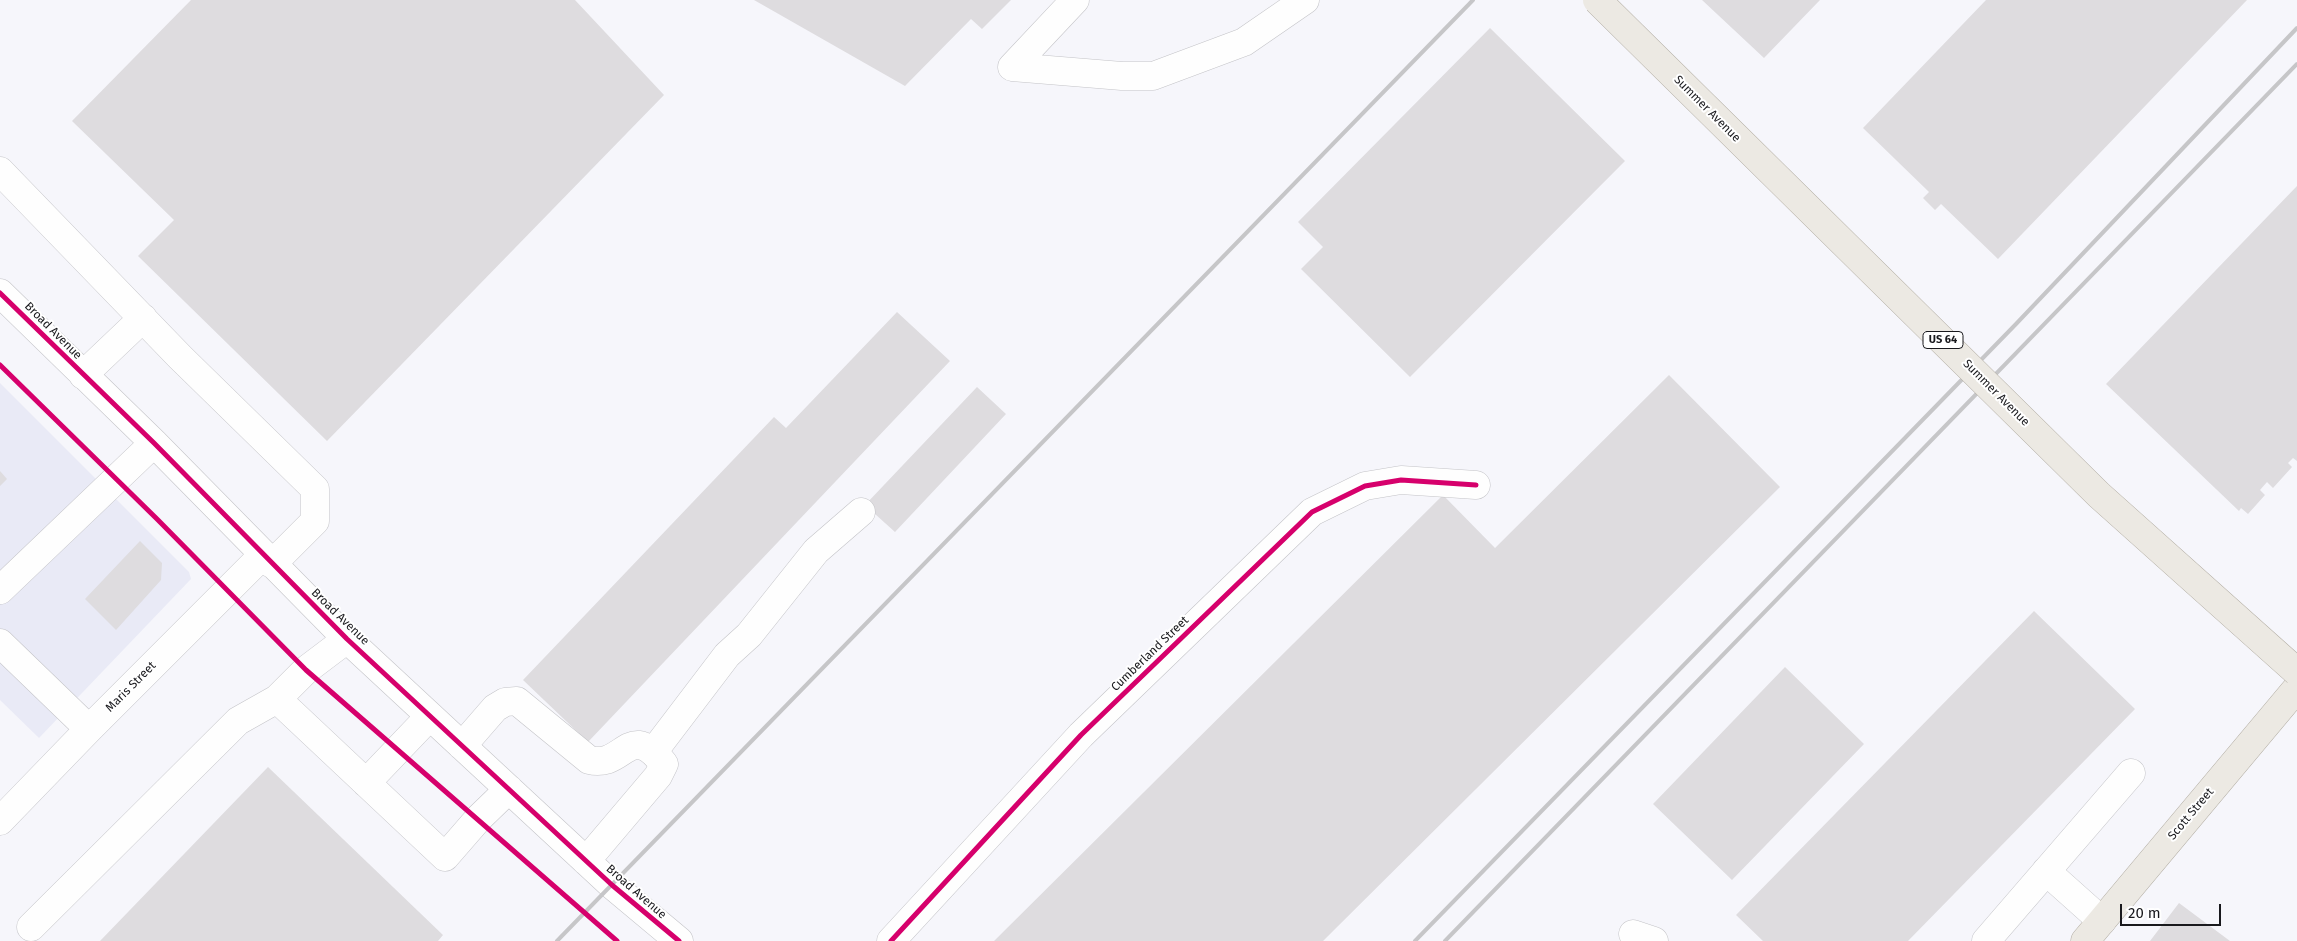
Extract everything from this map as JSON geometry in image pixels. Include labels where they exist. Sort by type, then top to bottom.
[{"type":"main road","name":"Summer Avenue","points":[[1597,0],[2099,495],[2297,672]]},
{"type":"main road","name":"Scott Street","points":[[2094,931],[2297,688]]},
{"type":"street","points":[[1075,0],[1012,67],[1122,76],[1153,76],[1244,42],[1305,0]]},
{"type":"street","points":[[0,170],[143,318],[83,375]]},
{"type":"street","name":"Broad Avenue","points":[[0,293],[154,443],[347,639],[586,861],[679,941]]},
{"type":"street","name":"Maris Street","points":[[0,822],[89,729],[268,559],[314,521],[315,489],[180,357],[143,318]]},
{"type":"street","points":[[0,590],[154,443]]},
{"type":"street","name":"Cumberland Street","points":[[891,941],[1081,735],[1312,512],[1365,486],[1401,480],[1476,485]]},
{"type":"street","points":[[654,752],[727,655],[749,635],[816,552],[861,512]]},
{"type":"street","points":[[31,927],[238,721],[277,699],[306,670],[347,639]]},
{"type":"street","points":[[0,643],[89,729]]},
{"type":"street","points":[[277,699],[446,857],[478,819],[509,789]]},
{"type":"street","points":[[462,746],[495,708],[505,702],[517,701],[589,760],[600,762],[610,759],[632,745],[640,744],[654,752],[664,764],[658,776],[586,861]]},
{"type":"street","points":[[366,783],[430,716]]},
{"type":"street","points":[[1986,941],[2131,773]]},
{"type":"street","points":[[2046,871],[2094,931]]},
{"type":"shaded area","points":[[0,383],[189,572],[191,579],[39,738],[0,700]]},
{"type":"building","points":[[191,0],[575,0],[664,95],[327,441],[138,256],[174,220],[72,121]]},
{"type":"building","points":[[754,0],[1011,0],[982,29],[971,19],[905,86]]},
{"type":"building","points":[[1702,0],[1820,0],[1764,58]]},
{"type":"building","points":[[1986,0],[2247,0],[1998,259],[1941,204],[1935,210],[1923,198],[1929,192],[1863,128]]},
{"type":"building","points":[[1490,28],[1625,161],[1410,377],[1301,269],[1323,247],[1298,222]]},
{"type":"building","points":[[2297,186],[2297,461],[2293,458],[2288,463],[2292,467],[2273,488],[2267,482],[2260,490],[2265,495],[2248,514],[2241,508],[2239,511],[2106,384]]},
{"type":"building","points":[[897,312],[950,361],[588,742],[523,680],[774,417],[786,428]]},
{"type":"building","points":[[1669,375],[1780,487],[1323,941],[994,941],[1443,495],[1495,548]]},
{"type":"building","points":[[977,387],[1006,414],[895,532],[865,505]]},
{"type":"building","points":[[0,471],[7,479],[0,486]]},
{"type":"building","points":[[140,541],[162,563],[161,580],[116,630],[85,599]]},
{"type":"building","points":[[2034,611],[2135,709],[1908,941],[1763,941],[1736,915]]},
{"type":"building","points":[[1785,667],[1864,744],[1732,880],[1653,804]]},
{"type":"building","points":[[268,767],[443,935],[438,941],[100,941]]},
{"type":"building","points":[[2179,903],[2230,941],[2150,941]]},
{"type":"railway","points":[[557,941],[1473,0]]},
{"type":"railway","points":[[1415,941],[2016,324],[2297,28]]},
{"type":"railway","points":[[1445,941],[2297,64]]},
{"type":"cycle path","points":[[0,293],[154,443],[347,639],[612,885],[679,941]]},
{"type":"cycle path","points":[[0,365],[157,519],[306,670],[617,941]]},
{"type":"cycle path","points":[[891,941],[1081,735],[1312,512],[1365,486],[1401,480],[1476,485]]}]
